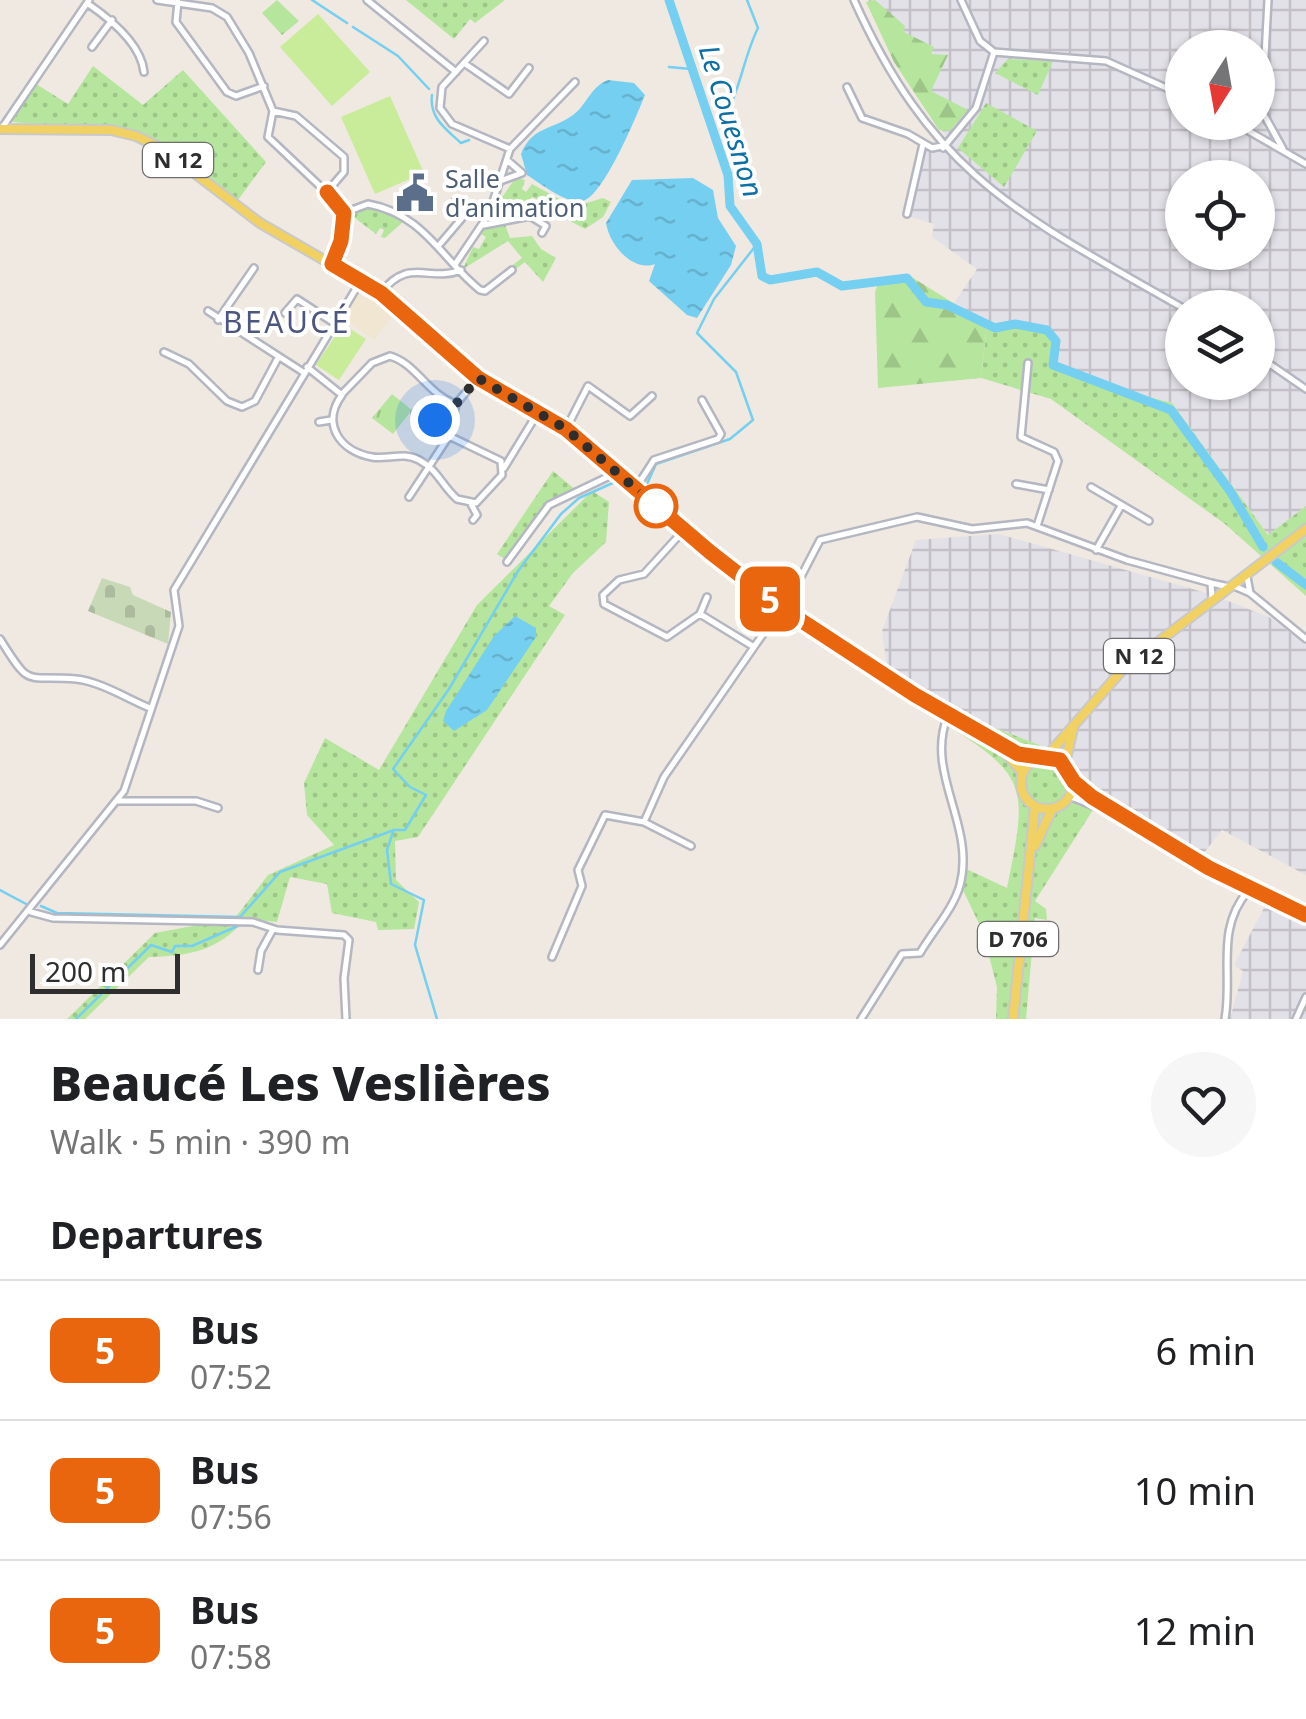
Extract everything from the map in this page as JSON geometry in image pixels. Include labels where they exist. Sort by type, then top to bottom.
[{"type":"main road","name":"N 12","points":[[0,129],[112,130],[136,136],[177,159],[260,223],[381,293],[478,378],[566,429],[684,530],[796,618],[948,714],[1034,760]]},
{"type":"main road","name":"N 12","points":[[1047,756],[1124,668],[1306,529]]},
{"type":"main road","name":"N 12","points":[[1065,764],[1075,724]]},
{"type":"main road","name":"N 12","points":[[970,726],[1011,756],[1022,772]]},
{"type":"main road","points":[[1074,782],[1070,796],[1052,809],[1035,806],[1023,795],[1022,772],[1034,760],[1047,756],[1065,764],[1074,782],[1248,891]]},
{"type":"main road","points":[[1070,796],[1101,808],[1248,891],[1304,917]]},
{"type":"main road","name":"D 706","points":[[1013,1019],[1035,806]]},
{"type":"main road","name":"D 706","points":[[1030,860],[1052,809]]},
{"type":"street","points":[[158,0],[212,8],[226,17],[274,112],[268,137],[344,213],[341,241],[332,264]]},
{"type":"street","points":[[368,0],[456,72]]},
{"type":"street","points":[[854,0],[900,90],[942,147],[1018,212],[1165,298]]},
{"type":"street","points":[[961,0],[980,42],[994,52],[1106,61],[1165,87]]},
{"type":"street","points":[[1265,30],[1268,0]]},
{"type":"street","points":[[0,129],[88,2],[112,20],[143,62],[144,72]]},
{"type":"street","points":[[178,2],[176,22],[227,92],[236,96],[264,86]]},
{"type":"street","points":[[92,47],[112,20]]},
{"type":"street","points":[[484,42],[440,94],[444,116],[470,135],[510,149]]},
{"type":"street","points":[[942,147],[976,108],[994,52]]},
{"type":"street","points":[[464,63],[508,94],[530,68]]},
{"type":"street","points":[[381,293],[389,283],[414,270],[447,275],[459,267],[484,224],[510,149],[575,82]]},
{"type":"street","points":[[847,88],[862,118],[908,134],[923,144],[942,147]]},
{"type":"street","points":[[274,112],[296,116],[338,149],[346,162],[342,176],[327,192]]},
{"type":"street","points":[[1275,138],[1283,150]]},
{"type":"street","points":[[1265,140],[1306,164]]},
{"type":"street","points":[[907,214],[923,144]]},
{"type":"street","points":[[501,182],[522,174],[508,160]]},
{"type":"street","points":[[440,244],[468,211],[467,206],[456,200]]},
{"type":"street","points":[[344,213],[368,204],[378,206],[440,244],[485,291],[512,270]]},
{"type":"street","points":[[484,224],[530,216],[546,226],[542,233]]},
{"type":"street","points":[[218,320],[254,268]]},
{"type":"street","points":[[0,945],[118,801],[179,626],[174,590],[362,280]]},
{"type":"street","points":[[285,313],[298,299],[334,323]]},
{"type":"street","points":[[208,311],[278,358],[305,369],[342,394]]},
{"type":"street","points":[[164,352],[190,364],[227,401],[242,408],[254,401],[278,358]]},
{"type":"street","points":[[456,404],[420,380],[408,364],[390,356],[372,363],[342,394],[333,406],[331,420],[336,437],[362,455],[408,455],[430,466],[453,496],[471,504],[477,515],[473,520]]},
{"type":"street","points":[[1028,362],[1020,433],[1027,443],[1058,457],[1037,526]]},
{"type":"street","points":[[1275,368],[1306,389]]},
{"type":"street","points":[[409,497],[450,433],[456,404],[478,378]]},
{"type":"street","points":[[566,429],[588,386],[630,416],[652,396]]},
{"type":"street","points":[[434,417],[445,400]]},
{"type":"street","points":[[636,488],[654,460],[718,439],[721,434],[702,400]]},
{"type":"street","points":[[471,504],[480,501],[538,412]]},
{"type":"street","points":[[414,413],[434,417],[450,433],[497,456],[503,469]]},
{"type":"street","points":[[319,422],[331,420]]},
{"type":"street","points":[[508,562],[549,505],[618,472]]},
{"type":"street","points":[[1016,484],[1049,490]]},
{"type":"street","points":[[1091,488],[1149,521]]},
{"type":"street","points":[[1096,550],[1121,506]]},
{"type":"street","points":[[796,618],[792,598],[806,560],[820,540],[917,517],[972,530],[1017,523],[1037,526],[1096,550],[1250,592],[1306,639]]},
{"type":"street","points":[[684,530],[644,574],[618,580],[602,598],[608,608],[667,637],[700,614],[707,596]]},
{"type":"street","points":[[1247,573],[1250,592]]},
{"type":"street","points":[[1211,584],[1212,599]]},
{"type":"street","points":[[644,822],[664,777],[782,608]]},
{"type":"street","points":[[700,614],[754,647]]},
{"type":"street","points":[[0,639],[20,672],[35,680],[78,679],[150,708]]},
{"type":"street","points":[[862,1019],[902,954],[920,953],[960,887],[957,812],[939,755],[948,714]]},
{"type":"street","points":[[118,801],[196,801],[218,808]]},
{"type":"street","points":[[552,958],[582,886],[578,870],[605,815],[644,822],[692,846]]},
{"type":"street","points":[[1225,1019],[1229,991],[1226,935],[1234,909],[1248,891]]},
{"type":"street","points":[[30,912],[53,918],[246,922],[348,938],[346,1019]]},
{"type":"street","points":[[258,970],[273,929]]},
{"type":"street","points":[[1296,1019],[1306,997]]},
{"type":"shaded area","points":[[868,0],[1306,0],[1306,506],[1268,535],[1172,403],[1076,378],[1051,362],[1032,329],[1018,320],[987,324],[954,303],[977,269],[932,237],[934,224],[908,216],[923,151],[946,137],[895,59]]},
{"type":"shaded area","points":[[358,293],[365,299],[369,294],[393,315],[374,340],[342,317]]},
{"type":"shaded area","points":[[999,534],[1210,594],[1269,617],[1306,644],[1306,875],[1222,830],[1203,854],[1078,778],[1068,756],[959,714],[887,667],[882,631],[916,540]]},
{"type":"shaded area","points":[[1265,906],[1306,925],[1306,1019],[1230,1019],[1243,971],[1234,965]]},
{"type":"green space","points":[[277,0],[299,21],[282,35],[262,13]]},
{"type":"green space","points":[[406,0],[505,0],[475,23],[470,19],[454,39]]},
{"type":"green space","points":[[875,0],[905,26],[904,32],[934,47],[931,54],[948,55],[931,91],[968,110],[950,131],[939,130],[894,62],[866,2]]},
{"type":"green space","points":[[318,14],[370,72],[332,106],[280,47]]},
{"type":"green space","points":[[1008,59],[1053,61],[1038,95],[995,73]]},
{"type":"green space","points":[[93,66],[143,105],[183,70],[266,162],[238,200],[137,133],[12,122],[36,84],[68,104]]},
{"type":"green space","points":[[390,96],[424,173],[375,194],[341,117]]},
{"type":"green space","points":[[986,103],[1037,131],[1004,187],[958,148]]},
{"type":"green space","points":[[516,177],[525,180],[522,189],[526,192],[532,184],[574,207],[603,198],[611,202],[603,217],[585,229],[561,216],[559,209],[532,197],[515,216],[494,219],[499,193],[503,196]]},
{"type":"green space","points":[[373,207],[403,222],[385,238],[381,237],[384,230],[380,228],[376,234],[351,215],[356,209]]},
{"type":"green space","points":[[504,222],[510,238],[532,236],[541,249],[556,258],[543,282],[525,262],[513,271],[510,267],[522,258],[508,241],[463,269],[473,247],[479,249],[486,237],[481,234],[484,229]]},
{"type":"green space","points":[[910,276],[987,324],[981,378],[878,388],[875,292],[880,279]]},
{"type":"green space","points":[[1018,320],[1032,329],[1047,327],[1061,341],[1051,362],[1070,370],[1076,378],[1172,403],[1268,535],[1306,506],[1306,596],[1225,524],[1051,399],[981,378],[987,324]]},
{"type":"green space","points":[[343,324],[366,339],[339,380],[316,365]]},
{"type":"green space","points":[[392,394],[412,410],[393,434],[372,418]]},
{"type":"green space","points":[[553,471],[577,491],[544,510],[506,560],[497,554]]},
{"type":"green space","points":[[592,491],[609,502],[606,542],[573,573],[549,606],[565,615],[418,837],[395,841],[396,880],[419,902],[414,929],[378,930],[376,922],[332,913],[327,884],[290,877],[277,922],[245,919],[225,938],[202,950],[149,957],[85,1019],[67,1019],[155,933],[235,918],[268,875],[334,845],[307,815],[304,783],[325,738],[379,770],[477,605]]},
{"type":"green space","points":[[102,578],[130,587],[133,595],[171,612],[168,644],[88,611]]},
{"type":"green space","points":[[959,714],[1068,756],[1078,778],[1103,794],[1035,901],[1046,909],[1047,920],[1035,918],[1026,1019],[996,1019],[997,987],[983,932],[962,888],[962,867],[1007,888],[1019,806],[1007,772],[941,722]]},
{"type":"water","points":[[608,80],[634,83],[645,95],[600,185],[583,201],[569,200],[527,175],[521,154],[531,138],[573,115]]},
{"type":"water","points":[[693,178],[713,190],[718,218],[736,246],[731,265],[697,318],[687,315],[649,281],[655,264],[639,264],[624,256],[612,241],[606,223],[632,180]]},
{"type":"water","points":[[515,616],[536,628],[536,637],[487,710],[454,731],[443,721],[446,711],[494,636]]},
{"type":"waterway","points":[[312,0],[347,23]]},
{"type":"waterway","name":"Le Couesnon","points":[[669,0],[728,175],[730,206],[757,244],[762,276],[770,280],[817,272],[842,286],[907,278],[926,302],[947,305],[995,328],[1015,324],[1047,330],[1056,341],[1053,365],[1171,410],[1230,491],[1263,547]]},
{"type":"waterway","points":[[728,176],[750,162],[722,120],[758,28],[747,0]]},
{"type":"waterway","points":[[353,27],[398,56],[429,89]]},
{"type":"waterway","points":[[669,67],[691,69]]},
{"type":"waterway","points":[[432,95],[433,110],[440,122],[461,143],[469,140]]},
{"type":"waterway","points":[[647,484],[656,464],[730,439],[753,420],[736,372],[697,333],[714,299],[757,244]]},
{"type":"waterway","points":[[41,906],[57,913],[240,917],[280,872],[394,830],[405,830],[426,795],[410,787],[393,769],[449,689],[518,571],[561,514],[579,498],[615,482],[637,496]]},
{"type":"waterway","name":"Le Couesnon","points":[[1276,562],[1306,585]]},
{"type":"waterway","points":[[393,832],[387,850],[391,884],[424,900],[415,945],[437,1019]]},
{"type":"waterway","points":[[0,890],[28,905]]},
{"type":"waterway","points":[[76,1019],[151,945],[172,952],[175,946],[192,946],[240,925]]},
{"type":"bus line","name":"5","points":[[327,192],[344,213],[341,241],[332,264],[381,293],[478,378],[566,429],[752,586],[939,709],[1024,757],[1060,760],[1080,789],[1092,797],[1209,868],[1306,915]]},
{"type":"place","name":"Salle d'animation","points":[[415,193]]},
{"type":"district","name":"BEAUCÉ","points":[[287,323]]},
{"type":"route","points":[[435,420],[434,414],[445,400],[456,404],[478,378],[566,429],[656,506]]}]
